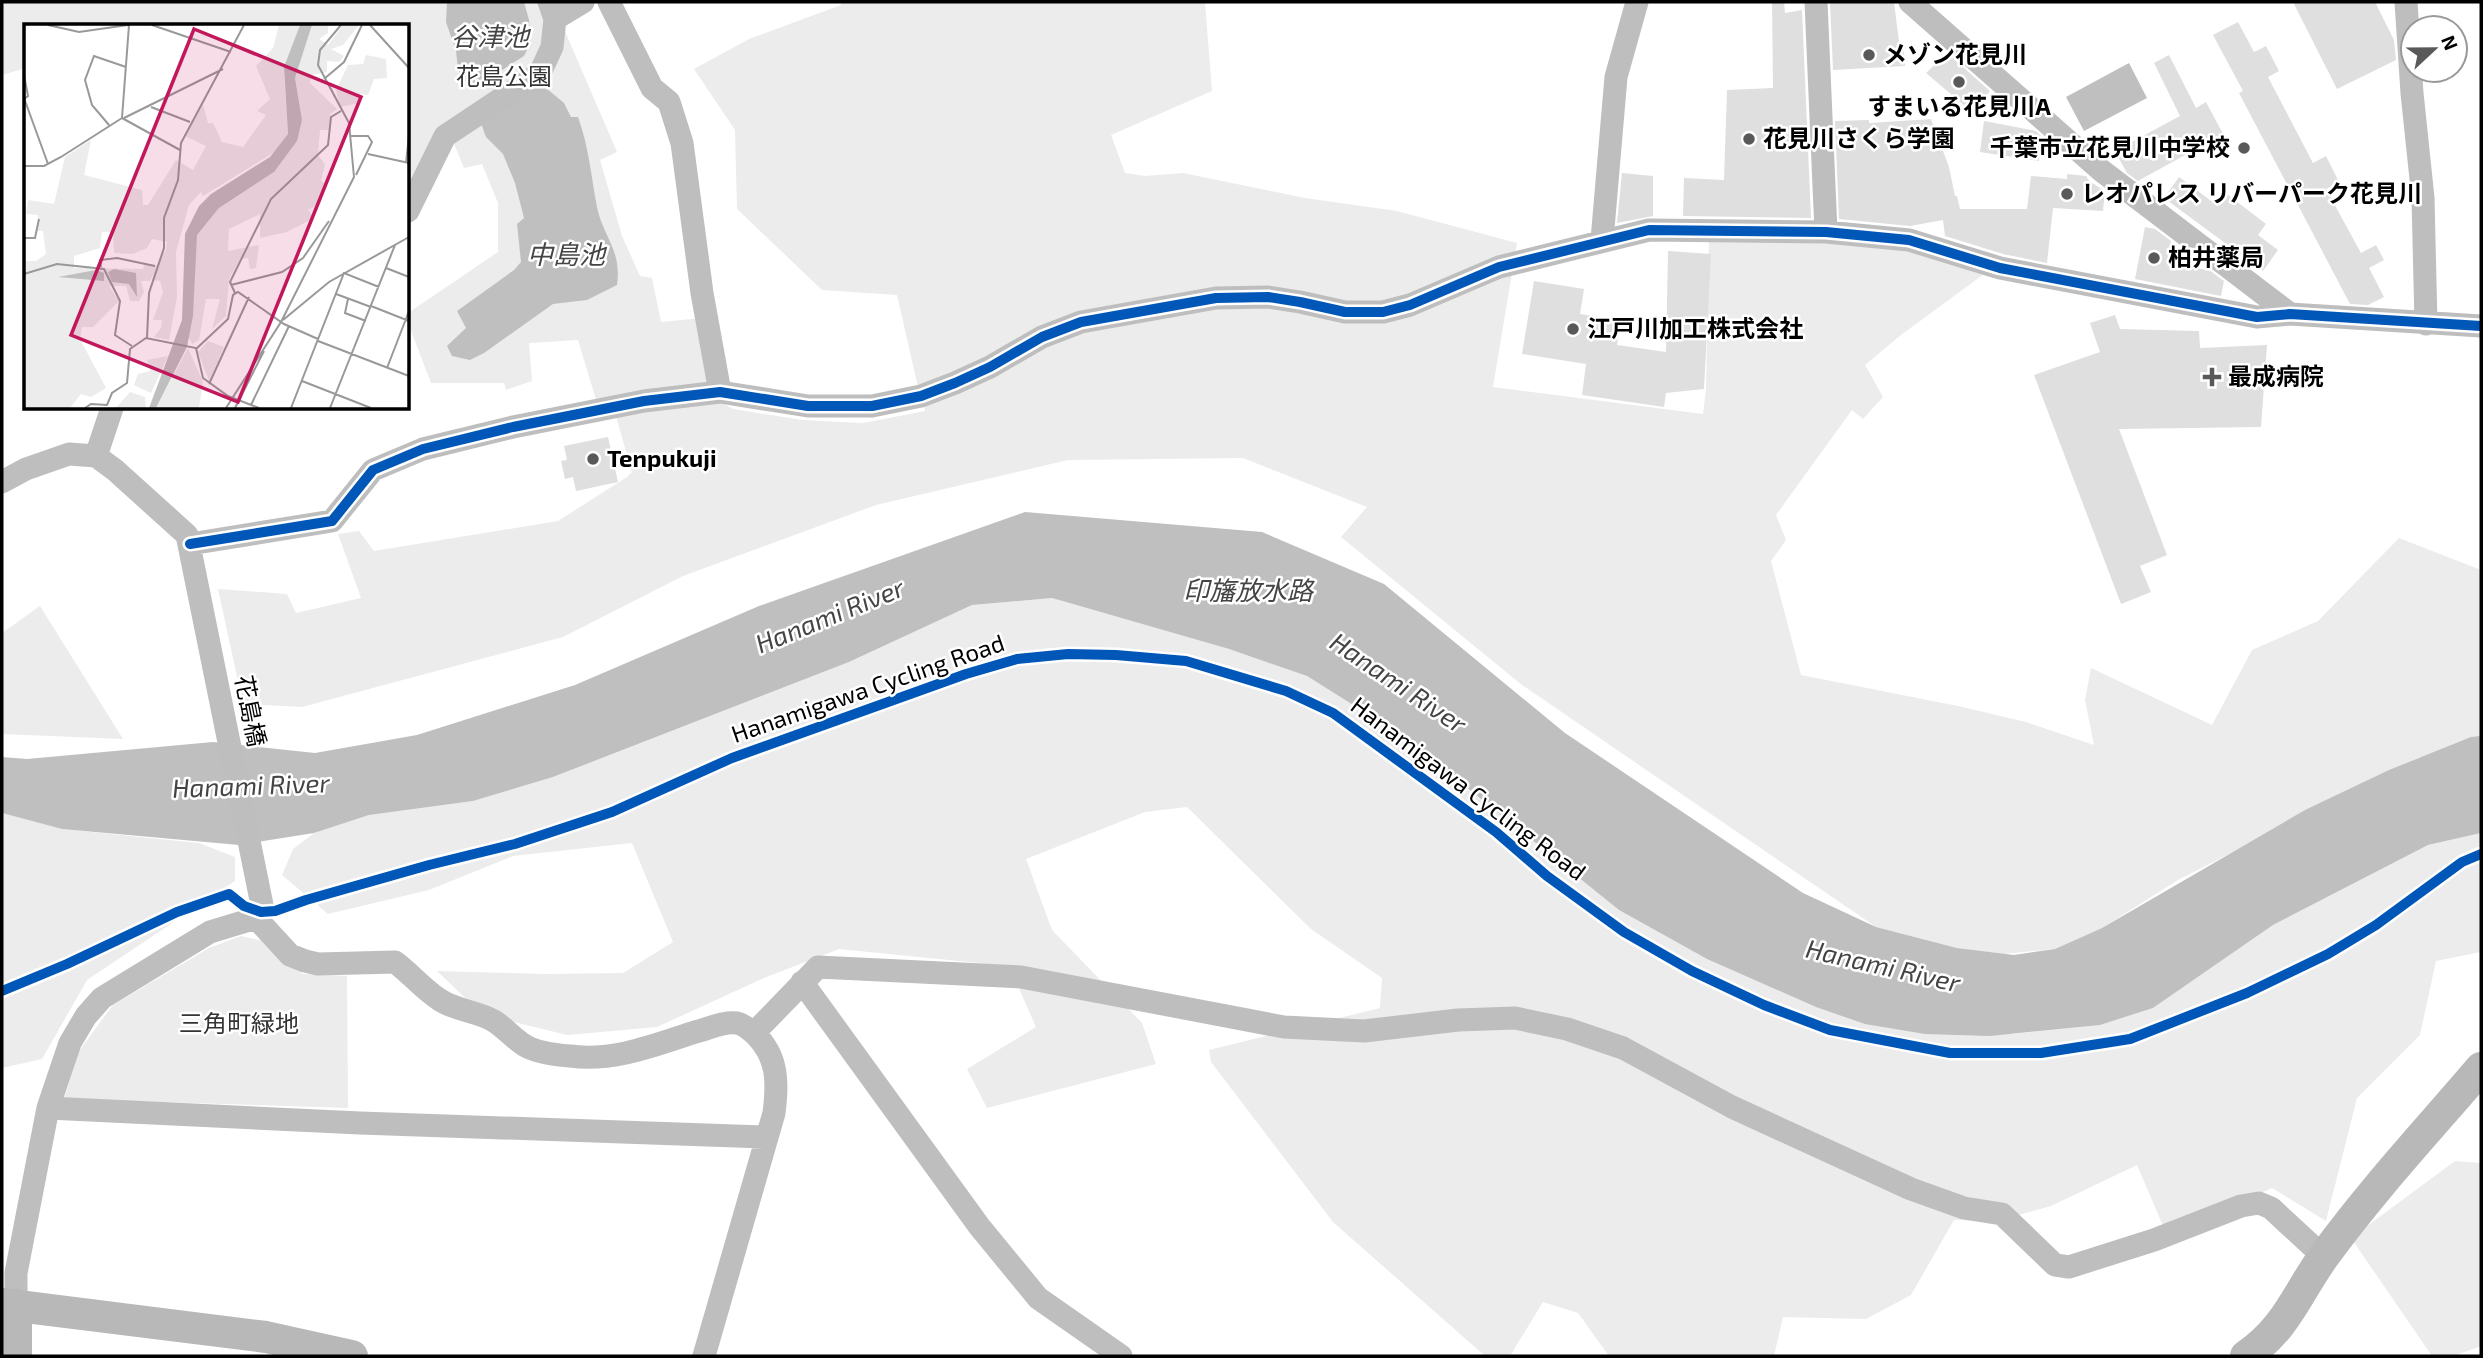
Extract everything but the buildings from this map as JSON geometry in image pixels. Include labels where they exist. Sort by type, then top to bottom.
[{"type":"street","points":[[410,207],[445,136],[540,73],[552,47],[552,10],[583,2]]},
{"type":"street","points":[[609,2],[652,88],[669,102],[682,143],[702,293],[720,392]]},
{"type":"street","points":[[1602,240],[1616,77],[1637,2]]},
{"type":"street","points":[[1816,2],[1826,232]]},
{"type":"street","points":[[1910,2],[2102,171],[2290,314]]},
{"type":"street","points":[[2406,2],[2423,198],[2426,324]]},
{"type":"street","points":[[2,482],[26,469],[69,454],[96,456],[187,535],[190,544],[332,520],[373,470],[423,449],[644,401],[720,392],[808,406],[872,406],[921,396],[955,383],[1042,337],[1081,322],[1216,298],[1268,298],[1345,312],[1383,312],[1410,305],[1499,267],[1649,230],[1826,232],[1909,240],[2000,268],[2257,317],[2290,314],[2481,326]]},
{"type":"street","points":[[96,456],[111,410]]},
{"type":"street","name":"花島橋","points":[[190,544],[258,908]]},
{"type":"street","points":[[16,1356],[9,1305],[9,1269],[48,1108],[70,1043],[86,1016],[103,998],[210,932],[258,908],[290,955],[318,964],[395,962],[440,1001],[482,1014],[525,1046],[550,1053],[572,1057],[625,1054],[719,1025],[737,1023],[754,1033],[770,1053],[776,1069],[778,1086],[774,1113],[704,1356]]},
{"type":"street","points":[[754,1033],[818,967],[1021,977],[1284,1027],[1364,1031],[1458,1020],[1515,1018],[1567,1029],[1623,1048],[1732,1107],[1910,1189],[1964,1208],[2002,1214],[2055,1265],[2069,1268],[2154,1240],[2241,1206],[2259,1203],[2271,1208],[2324,1257]]},
{"type":"street","points":[[802,982],[979,1226],[1038,1298],[1121,1356]]},
{"type":"street","points":[[2246,1356],[2266,1343],[2278,1329],[2324,1257],[2481,1068]]},
{"type":"street","points":[[48,1108],[360,1123],[766,1137]]},
{"type":"street","points":[[9,1305],[266,1338],[352,1356]]},
{"type":"green space","name":"花島公園","points":[[2,2],[539,2],[564,29],[617,152],[600,160],[622,236],[640,276],[652,278],[661,322],[702,318],[719,401],[733,409],[802,420],[863,423],[925,411],[922,387],[918,387],[897,295],[822,290],[737,209],[735,130],[694,69],[749,39],[841,5],[841,2],[1205,2],[1212,91],[1111,135],[1125,173],[1145,176],[1183,173],[1305,198],[1397,211],[1517,243],[1493,387],[1703,414],[1706,389],[1709,236],[1899,248],[1984,274],[1865,365],[1883,397],[1863,419],[1852,410],[1776,515],[1786,540],[1771,561],[1801,675],[2026,722],[2094,745],[2085,700],[2091,668],[2212,725],[2252,650],[2318,621],[2399,538],[2481,570],[2481,744],[2418,758],[2178,880],[2102,928],[2055,949],[2003,954],[1957,948],[1876,927],[1522,685],[1341,537],[1367,507],[1243,458],[1068,460],[876,505],[683,576],[563,637],[302,707],[243,704],[218,589],[287,594],[296,613],[361,598],[338,534],[359,531],[374,551],[558,521],[632,472],[615,413],[666,410],[660,393],[597,403],[578,340],[529,343],[532,381],[506,390],[504,383],[431,383],[410,328],[410,312],[498,252],[498,203],[482,164],[464,168],[445,122],[410,195],[410,24],[24,24],[24,69],[2,75]]},
{"type":"green space","points":[[1052,598],[1229,649],[1307,676],[1377,720],[1619,910],[1707,959],[1816,1007],[2013,1034],[2100,1025],[2153,1008],[2273,925],[2428,845],[2481,833],[2481,952],[2436,961],[2420,1035],[2357,1098],[2326,1221],[2272,1188],[2166,1233],[2137,1165],[2051,1206],[1996,1221],[1954,1220],[1911,1295],[1866,1319],[1783,1317],[1774,1356],[1609,1356],[1578,1313],[1543,1302],[1510,1356],[1485,1356],[1333,1222],[1211,1062],[1209,1050],[1380,1008],[1382,978],[1311,929],[1187,807],[1145,812],[1026,859],[1052,930],[1142,1023],[1156,1064],[987,1108],[967,1069],[1036,1027],[1009,966],[839,949],[764,978],[657,1027],[567,1035],[482,1014],[437,971],[623,973],[673,942],[632,843],[513,856],[429,890],[328,914],[282,875],[293,849],[314,833],[369,815],[473,801],[553,777],[849,662],[972,605]]},
{"type":"green space","points":[[40,606],[123,739],[2,734],[2,633]]},
{"type":"green space","points":[[2,813],[62,829],[199,843],[235,857],[235,881],[87,980],[42,1059],[2,1068]]},
{"type":"green space","name":"三角町緑地","points":[[241,936],[264,941],[303,974],[347,976],[348,1108],[64,1099],[79,1051],[113,1005],[209,948]]},
{"type":"green space","points":[[2455,1161],[2481,1163],[2481,1346],[2453,1356],[2432,1356],[2351,1238]]},
{"type":"water","name":"谷津池","points":[[447,2],[524,2],[531,42],[524,56],[480,84],[469,85],[463,80],[458,69],[456,51],[446,22]]},
{"type":"water","points":[[2129,63],[2147,98],[2084,131],[2066,97]]},
{"type":"water","name":"中島池","points":[[540,83],[564,103],[571,117],[578,117],[597,207],[617,262],[617,285],[587,300],[553,304],[470,360],[452,356],[447,346],[466,328],[457,311],[521,262],[517,224],[524,218],[515,183],[503,154],[486,137],[479,118]]},
{"type":"water","name":"印旛放水路","points":[[1025,512],[1262,532],[1384,584],[1565,733],[1803,893],[1876,927],[1957,948],[2014,955],[2055,949],[2102,928],[2305,810],[2389,770],[2471,737],[2481,736],[2481,833],[2428,845],[2273,925],[2153,1008],[2100,1025],[1990,1036],[1925,1034],[1865,1024],[1816,1007],[1707,959],[1619,910],[1471,791],[1377,720],[1307,676],[1229,649],[1052,598],[972,605],[849,662],[553,777],[473,801],[369,815],[314,833],[239,845],[62,829],[2,813],[2,757],[27,759],[213,742],[315,753],[417,735],[575,685],[759,606]]},
{"type":"cycle path","points":[[190,544],[332,521],[373,470],[423,449],[513,427],[644,401],[720,392],[808,406],[872,406],[921,396],[955,383],[990,367],[1042,337],[1081,322],[1216,298],[1268,297],[1345,312],[1383,312],[1410,305],[1499,267],[1649,230],[1826,232],[1909,240],[2000,268],[2257,317],[2290,314],[2481,326]]},
{"type":"cycle path","name":"Hanamigawa Cycling Road","points":[[2,991],[67,964],[177,912],[229,894],[244,906],[261,912],[275,911],[429,865],[515,844],[612,812],[732,758],[966,674],[1017,659],[1068,654],[1186,661],[1286,691],[1333,713],[1496,832],[1547,876],[1624,932],[1692,971],[1764,1005],[1830,1030],[1950,1053],[2041,1053],[2130,1039],[2247,993],[2328,954],[2376,925],[2462,862],[2481,854]]},
{"type":"place","name":"メゾン花見川","points":[[1869,55]]},
{"type":"place","name":"すまいる花見川A","points":[[1959,82]]},
{"type":"place","name":"花見川さくら学園","points":[[1749,139]]},
{"type":"place","name":"千葉市立花見川中学校","points":[[2244,148]]},
{"type":"place","name":"レオパレス リバーパーク花見川","points":[[2067,194]]},
{"type":"place","name":"柏井薬局","points":[[2154,258]]},
{"type":"place","name":"江戸川加工株式会社","points":[[1573,329]]},
{"type":"place","name":"最成病院","points":[[2212,377]]},
{"type":"place","name":"Tenpukuji","points":[[593,459]]},
{"type":"water label","name":"Hanami River","points":[[830,616]]},
{"type":"water label","name":"Hanami River","points":[[1398,683]]},
{"type":"water label","name":"Hanami River","points":[[251,786]]},
{"type":"water label","name":"Hanami River","points":[[1883,966]]}]
